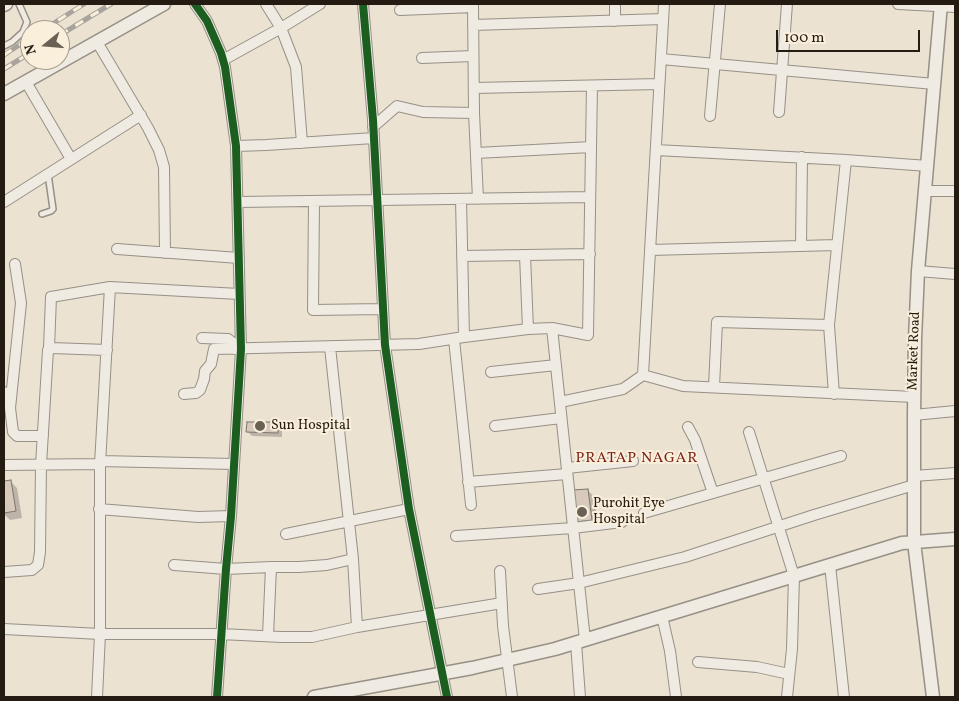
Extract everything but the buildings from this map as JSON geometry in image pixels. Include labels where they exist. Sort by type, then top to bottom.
[{"type":"street","points":[[4,94],[27,79],[164,4]]},
{"type":"street","points":[[195,4],[207,21],[225,67],[236,146],[238,202],[240,294],[234,464],[217,697]]},
{"type":"street","points":[[266,4],[281,28],[296,67],[302,142]]},
{"type":"street","points":[[223,60],[320,4]]},
{"type":"street","points":[[363,4],[374,138],[385,345],[408,509],[447,697]]},
{"type":"street","points":[[615,4],[615,21]]},
{"type":"street","points":[[643,375],[664,4]]},
{"type":"street","points":[[710,116],[720,4]]},
{"type":"street","points":[[779,112],[787,4]]},
{"type":"street","points":[[898,4],[955,7]]},
{"type":"street","points":[[400,10],[473,5],[474,112],[478,199]]},
{"type":"street","name":"Market Road","points":[[932,697],[914,542],[914,397],[918,271],[941,5]]},
{"type":"street","points":[[473,25],[663,19]]},
{"type":"street","points":[[97,42],[141,115],[159,150],[164,167],[165,252]]},
{"type":"street","points":[[422,58],[473,56]]},
{"type":"street","points":[[661,58],[934,84]]},
{"type":"street","points":[[27,79],[71,159]]},
{"type":"street","points":[[474,88],[660,84]]},
{"type":"street","points":[[184,394],[196,393],[200,390],[205,371],[211,364],[214,349],[420,344],[528,329],[552,328],[588,335],[592,86]]},
{"type":"street","points":[[373,127],[397,106],[423,112],[474,112]]},
{"type":"street","points":[[4,202],[141,115]]},
{"type":"street","points":[[236,146],[374,138]]},
{"type":"street","points":[[476,153],[591,147]]},
{"type":"street","points":[[656,150],[928,166]]},
{"type":"street","points":[[801,246],[802,158]]},
{"type":"street","points":[[834,394],[829,325],[846,160]]},
{"type":"street","points":[[925,191],[955,191]]},
{"type":"street","points":[[238,202],[590,197]]},
{"type":"street","points":[[461,199],[462,256],[459,338],[471,505]]},
{"type":"street","points":[[314,201],[313,310],[383,309]]},
{"type":"street","points":[[650,250],[837,245]]},
{"type":"street","points":[[116,249],[238,258]]},
{"type":"street","points":[[462,256],[590,254]]},
{"type":"street","points":[[526,255],[528,329]]},
{"type":"street","points":[[15,264],[21,303],[10,408],[13,432],[17,436],[43,436]]},
{"type":"street","points":[[918,271],[955,274]]},
{"type":"street","points":[[4,572],[32,570],[38,565],[40,552],[41,465],[51,297],[110,287],[240,294]]},
{"type":"street","points":[[97,697],[100,634],[100,462],[110,287]]},
{"type":"street","points":[[714,388],[717,322],[829,325]]},
{"type":"street","points":[[552,328],[579,583],[580,697]]},
{"type":"street","points":[[202,338],[228,339],[238,349]]},
{"type":"street","points":[[330,346],[353,560],[357,627]]},
{"type":"street","points":[[49,348],[107,350]]},
{"type":"street","points":[[491,372],[556,365]]},
{"type":"street","points":[[643,375],[683,386],[914,397]]},
{"type":"street","points":[[560,402],[623,389],[643,375]]},
{"type":"street","points":[[4,392],[10,408]]},
{"type":"street","points":[[914,415],[955,411]]},
{"type":"street","points":[[495,426],[561,418]]},
{"type":"street","points":[[688,427],[695,440],[713,493]]},
{"type":"street","points":[[749,432],[794,576],[792,649],[787,697]]},
{"type":"street","points":[[644,513],[841,456]]},
{"type":"street","points":[[468,482],[567,471],[634,461]]},
{"type":"street","points":[[4,464],[41,465],[100,462],[234,464]]},
{"type":"street","points":[[538,589],[579,583],[685,557],[914,480],[955,472]]},
{"type":"street","points":[[99,509],[198,517],[231,516]]},
{"type":"street","points":[[286,534],[408,509]]},
{"type":"street","points":[[456,536],[573,528],[622,522]]},
{"type":"street","points":[[314,697],[442,674],[555,649],[902,543],[955,539]]},
{"type":"street","points":[[174,566],[226,569],[327,565],[353,560]]},
{"type":"street","points":[[830,565],[844,697]]},
{"type":"street","points":[[268,636],[271,567]]},
{"type":"street","points":[[500,571],[512,697]]},
{"type":"street","points":[[4,629],[100,634],[221,634],[312,637],[357,627],[502,603]]},
{"type":"street","points":[[662,616],[670,651],[676,697]]},
{"type":"street","points":[[698,662],[757,667],[790,674]]},
{"type":"lane","points":[[4,46],[12,42],[23,32],[27,22],[19,4]]},
{"type":"lane","points":[[42,214],[51,212],[53,209],[48,174]]},
{"type":"railway","points":[[59,20],[84,4]]},
{"type":"railway","points":[[70,29],[111,4]]},
{"type":"railway","points":[[4,55],[20,45]]},
{"type":"railway","points":[[4,69],[20,59]]},
{"type":"cycle path","points":[[195,4],[207,21],[221,53],[225,67],[236,146],[241,349],[231,516],[217,697]]},
{"type":"cycle path","points":[[363,4],[373,120],[385,345],[409,509],[447,697]]},
{"type":"place","name":"Sun Hospital","points":[[260,426]]},
{"type":"place","name":"Purohit Eye Hospital","points":[[582,512]]},
{"type":"district","name":"PRATAP NAGAR","points":[[637,459]]}]
